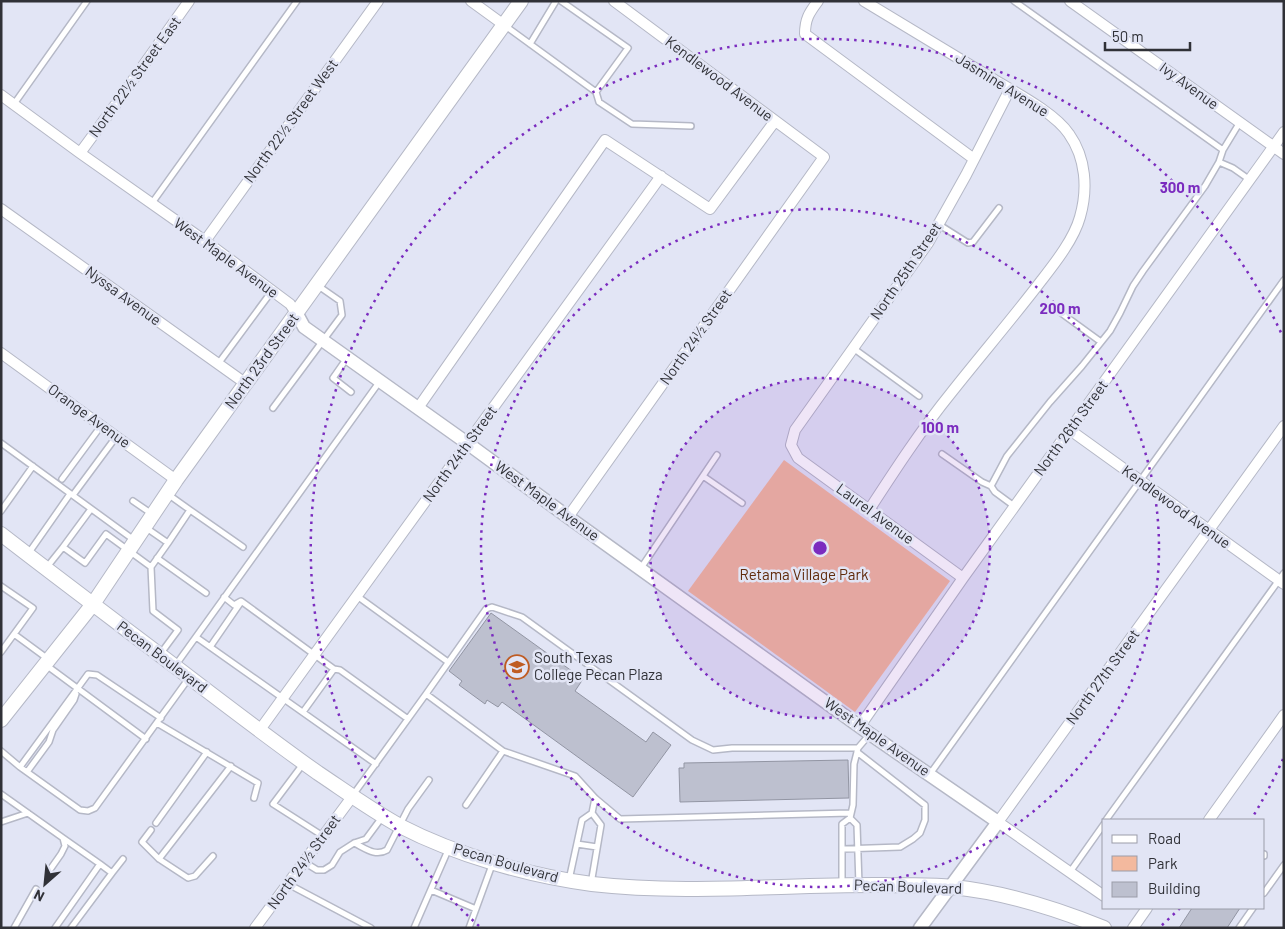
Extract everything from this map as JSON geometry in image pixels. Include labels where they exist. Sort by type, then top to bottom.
[{"type":"main road","name":"North 23rd Street","points":[[5,711],[93,604],[176,480],[521,1]]},
{"type":"main road","name":"Pecan Boulevard","points":[[1,534],[259,731],[303,762],[383,816],[450,847],[522,870],[591,884],[679,888],[842,885],[950,886],[1003,894],[1075,916],[1104,928]]},
{"type":"street","name":"North 22½ Street East","points":[[80,153],[189,1]]},
{"type":"street","name":"North 22½ Street West","points":[[205,241],[378,1]]},
{"type":"street","points":[[471,1],[504,25]]},
{"type":"street","name":"Kendlewood Avenue","points":[[614,1],[824,157]]},
{"type":"street","points":[[818,1],[809,13],[804,34],[974,159]]},
{"type":"street","name":"Jasmine Avenue","points":[[864,1],[1010,89],[1059,122],[1070,134],[1077,148],[1085,178],[1085,192],[1076,227],[1054,264],[1022,307],[933,414],[869,510]]},
{"type":"street","name":"Ivy Avenue","points":[[1070,1],[1284,154]]},
{"type":"street","name":"North 25th Street","points":[[791,445],[795,430],[928,243],[1010,89]]},
{"type":"street","name":"West Maple Avenue","points":[[1,95],[290,304],[304,327],[865,730],[1102,895]]},
{"type":"street","points":[[418,408],[605,140],[710,209],[775,121]]},
{"type":"street","name":"North 26th Street","points":[[865,730],[963,578],[1284,132]]},
{"type":"street","name":"North 24½ Street","points":[[568,517],[824,157]]},
{"type":"street","name":"North 24th Street","points":[[259,731],[661,176]]},
{"type":"street","name":"Nyssa Avenue","points":[[1,209],[245,383]]},
{"type":"street","name":"Orange Avenue","points":[[1,354],[176,480]]},
{"type":"street","name":"North 27th Street","points":[[920,928],[1284,426]]},
{"type":"street","name":"Kendlewood Avenue","points":[[1070,430],[1209,531],[1282,579]]},
{"type":"street","name":"Laurel Avenue","points":[[791,445],[798,458],[963,578]]},
{"type":"street","points":[[1212,819],[1284,715]]},
{"type":"street","name":"North 24½ Street","points":[[255,928],[352,796]]},
{"type":"street","points":[[1133,928],[1146,909]]},
{"type":"lane","points":[[13,104],[87,1]]},
{"type":"lane","points":[[152,204],[297,1]]},
{"type":"lane","points":[[530,44],[556,1]]},
{"type":"lane","points":[[561,1],[628,48],[596,92]]},
{"type":"lane","points":[[1014,1],[1223,150]]},
{"type":"lane","points":[[504,25],[596,92],[599,102],[632,124],[691,126]]},
{"type":"lane","points":[[991,486],[1006,456],[1110,331],[1133,286],[1205,186],[1240,122]]},
{"type":"lane","points":[[1219,162],[1233,168],[1250,180]]},
{"type":"lane","points":[[938,224],[968,243],[973,242],[999,208]]},
{"type":"lane","points":[[929,774],[1284,280]]},
{"type":"lane","points":[[274,408],[342,315],[340,302],[317,285]]},
{"type":"lane","points":[[218,364],[272,291]]},
{"type":"lane","points":[[1057,310],[1101,342]]},
{"type":"lane","points":[[853,348],[919,396]]},
{"type":"lane","points":[[348,358],[333,378],[351,392]]},
{"type":"lane","points":[[175,667],[380,381]]},
{"type":"lane","points":[[62,479],[101,426]]},
{"type":"lane","points":[[27,554],[117,437]]},
{"type":"lane","points":[[1,443],[112,525],[151,567]]},
{"type":"lane","points":[[942,454],[982,482],[991,486],[995,492],[1015,506]]},
{"type":"lane","points":[[640,568],[717,455]]},
{"type":"lane","points":[[1,511],[33,466]]},
{"type":"lane","points":[[703,476],[742,503]]},
{"type":"lane","points":[[167,493],[242,547]]},
{"type":"lane","points":[[133,500],[153,514]]},
{"type":"lane","points":[[46,568],[91,508]]},
{"type":"lane","points":[[159,655],[178,630],[153,611],[151,567],[190,510]]},
{"type":"lane","points":[[63,547],[85,563],[112,525]]},
{"type":"lane","points":[[145,527],[168,543]]},
{"type":"lane","points":[[106,534],[132,546]]},
{"type":"lane","points":[[157,558],[206,593]]},
{"type":"lane","points":[[1107,819],[1282,579]]},
{"type":"lane","points":[[1,586],[33,608],[1,652]]},
{"type":"lane","points":[[356,596],[448,662]]},
{"type":"lane","points":[[224,597],[234,605],[241,601]]},
{"type":"lane","points":[[241,601],[314,655],[334,669],[340,670],[408,719]]},
{"type":"lane","points":[[210,646],[241,601]]},
{"type":"lane","points":[[352,796],[486,609],[492,607],[522,617],[692,740],[713,750],[732,748],[858,750],[925,806],[925,820],[920,833],[900,847],[842,849]]},
{"type":"lane","points":[[14,634],[77,689],[146,739]]},
{"type":"lane","points":[[196,637],[376,764]]},
{"type":"lane","points":[[303,712],[334,669]]},
{"type":"lane","points":[[20,767],[88,674],[97,675],[161,718]]},
{"type":"lane","points":[[1,751],[80,810],[88,811],[95,808],[190,678]]},
{"type":"lane","points":[[27,772],[49,742],[53,730],[74,700],[77,689]]},
{"type":"lane","points":[[426,694],[503,751],[575,776],[595,798],[620,819],[850,816]]},
{"type":"lane","points":[[158,723],[258,783],[254,798]]},
{"type":"lane","points":[[842,885],[842,824],[850,816],[853,805],[854,764],[865,730]]},
{"type":"lane","points":[[466,805],[503,751]]},
{"type":"lane","points":[[156,823],[206,752]]},
{"type":"lane","points":[[303,762],[273,804],[323,836]]},
{"type":"lane","points":[[159,860],[231,766]]},
{"type":"lane","points":[[354,843],[372,852],[382,853],[387,850],[408,809],[429,780]]},
{"type":"lane","points":[[1,794],[112,873]]},
{"type":"lane","points":[[569,880],[582,820],[592,813],[595,798]]},
{"type":"lane","points":[[1,822],[28,813]]},
{"type":"lane","points":[[591,884],[601,825],[592,813]]},
{"type":"lane","points":[[304,862],[316,870],[324,870],[332,865],[340,852],[354,843],[366,839],[383,816]]},
{"type":"lane","points":[[850,816],[857,825],[860,885]]},
{"type":"lane","points":[[1069,872],[1102,827]]},
{"type":"lane","points":[[151,830],[142,842],[159,860],[188,878],[196,876],[213,856]]},
{"type":"lane","points":[[47,874],[65,846],[63,838]]},
{"type":"lane","points":[[577,844],[597,848]]},
{"type":"lane","points":[[414,928],[450,847]]},
{"type":"lane","points":[[71,928],[123,859]]},
{"type":"lane","points":[[469,928],[493,862]]},
{"type":"lane","points":[[55,928],[100,864]]},
{"type":"lane","points":[[1265,892],[1284,865]]},
{"type":"lane","points":[[288,884],[371,928]]},
{"type":"lane","points":[[14,928],[36,889]]},
{"type":"lane","points":[[431,890],[476,909]]},
{"type":"lane","points":[[1239,928],[1252,909]]},
{"type":"green space","name":"Retama Village Park","points":[[784,460],[950,581],[855,712],[688,591]]},
{"type":"building","points":[[491,613],[583,679],[575,691],[646,742],[653,732],[671,745],[633,797],[502,702],[498,707],[487,700],[485,704],[459,685],[462,681],[449,671]]},
{"type":"building","points":[[848,760],[849,798],[680,802],[679,768],[684,768],[684,763]]},
{"type":"building","points":[[1191,909],[1239,909],[1227,928],[1179,928]]},
{"type":"place","name":"South Texas College Pecan Plaza","points":[[517,667]]}]
